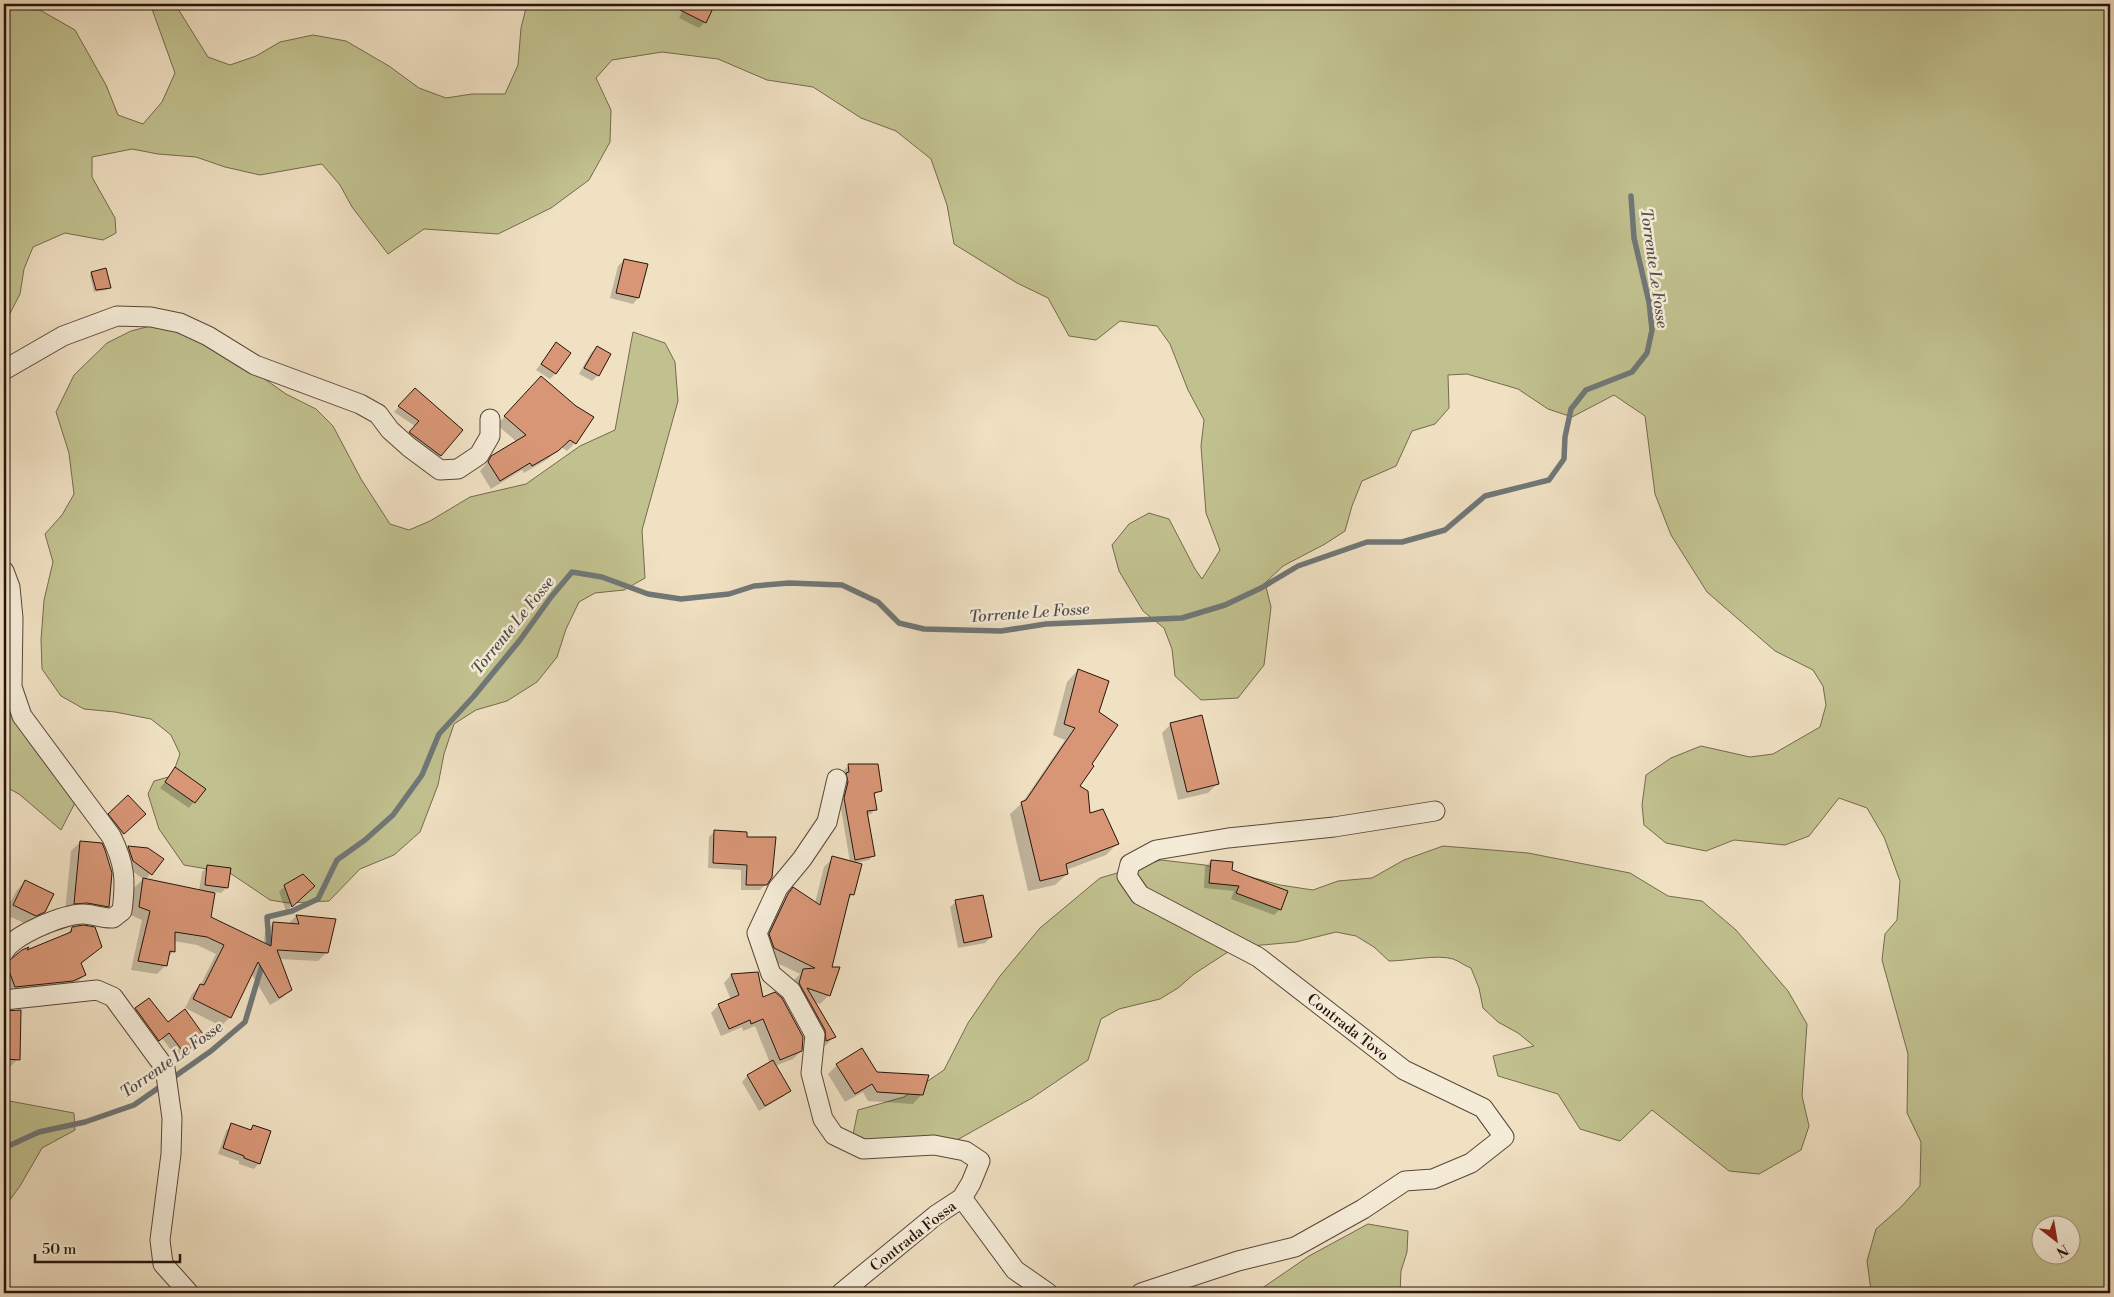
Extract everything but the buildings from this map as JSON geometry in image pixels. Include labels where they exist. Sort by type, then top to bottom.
[{"type":"street","points":[[4,370],[64,336],[117,316],[150,317],[180,323],[208,336],[255,365],[360,404],[378,414],[390,430],[440,470],[458,470],[479,456],[490,436],[490,419]]},
{"type":"street","points":[[4,571],[10,588],[13,618],[12,687],[22,716],[111,836],[120,854],[125,876],[122,911],[114,918],[80,914],[56,920],[21,935],[4,952]]},
{"type":"street","points":[[837,779],[827,822],[802,859],[778,888],[757,933],[771,974],[791,991],[815,1035],[811,1073],[823,1119],[834,1135],[863,1149],[934,1145],[965,1151],[980,1162],[962,1198],[1015,1270],[1048,1293]]},
{"type":"street","name":"Contrada Tovo","points":[[1141,1293],[1238,1260],[1296,1247],[1363,1209],[1405,1181],[1433,1179],[1472,1163],[1504,1137],[1483,1108],[1404,1070],[1258,957],[1140,895],[1127,876],[1130,864],[1156,850],[1228,838],[1334,827],[1435,811]]},
{"type":"street","points":[[4,1000],[97,990],[113,997],[165,1068],[172,1118],[171,1154],[160,1240],[163,1264],[189,1293]]},
{"type":"street","name":"Contrada Fossa","points":[[841,1293],[936,1215],[962,1198]]},
{"type":"green space","points":[[163,4],[175,4],[208,57],[230,65],[256,56],[280,42],[313,35],[346,41],[389,66],[419,88],[446,98],[472,94],[505,94],[518,65],[521,28],[527,4],[2110,4],[2110,1293],[1873,1293],[1871,1290],[1867,1261],[1876,1229],[1901,1207],[1920,1186],[1921,1142],[1907,1113],[1908,1054],[1882,960],[1885,934],[1897,920],[1900,881],[1884,837],[1867,808],[1839,798],[1809,836],[1785,845],[1734,840],[1706,851],[1666,843],[1644,825],[1642,805],[1646,775],[1671,758],[1701,746],[1750,757],[1773,754],[1820,727],[1826,705],[1823,686],[1813,670],[1775,651],[1707,592],[1671,535],[1655,494],[1645,416],[1614,395],[1572,417],[1548,409],[1518,389],[1467,374],[1448,375],[1449,408],[1435,424],[1412,431],[1396,466],[1362,481],[1345,531],[1283,566],[1265,583],[1271,607],[1264,665],[1238,698],[1201,700],[1175,676],[1172,649],[1164,628],[1143,611],[1119,571],[1112,545],[1129,524],[1149,513],[1169,519],[1202,579],[1220,550],[1206,513],[1201,446],[1204,420],[1188,390],[1170,344],[1157,326],[1120,321],[1096,340],[1069,336],[1048,298],[1017,283],[954,244],[947,205],[931,159],[896,131],[861,118],[813,87],[767,80],[718,59],[662,52],[612,60],[596,78],[611,110],[610,142],[589,180],[551,208],[498,234],[424,229],[388,254],[352,207],[340,185],[322,164],[260,175],[225,167],[196,157],[158,154],[132,149],[92,157],[92,177],[115,218],[116,233],[103,240],[65,233],[33,247],[24,269],[20,294],[4,325],[4,8],[40,10],[75,30],[106,85],[118,115],[143,124],[162,102],[175,73],[152,9]]},
{"type":"green space","points":[[154,325],[198,332],[286,394],[316,409],[333,426],[361,479],[390,524],[409,530],[430,521],[470,497],[526,484],[580,446],[615,430],[633,332],[665,343],[675,362],[678,401],[642,530],[645,578],[624,590],[595,593],[579,602],[566,629],[557,657],[537,682],[507,701],[476,710],[454,724],[444,754],[438,785],[420,832],[394,855],[360,869],[329,901],[288,903],[270,900],[230,873],[184,865],[159,829],[148,794],[154,781],[172,776],[180,754],[171,735],[151,719],[115,712],[84,709],[61,696],[42,669],[41,640],[44,600],[53,562],[45,534],[62,515],[74,494],[69,453],[56,412],[74,375],[107,343],[131,331]]},
{"type":"green space","points":[[4,687],[77,799],[61,830],[19,794],[4,786]]},
{"type":"green space","points":[[1443,846],[1528,853],[1630,873],[1668,896],[1702,901],[1736,930],[1788,991],[1807,1024],[1802,1096],[1809,1126],[1801,1150],[1759,1174],[1729,1171],[1652,1110],[1620,1141],[1580,1129],[1558,1094],[1498,1076],[1493,1056],[1534,1046],[1518,1033],[1498,1022],[1483,1008],[1479,988],[1471,968],[1446,958],[1430,957],[1389,961],[1374,947],[1356,936],[1336,932],[1296,942],[1251,946],[1231,950],[1160,999],[1119,1009],[1101,1019],[1088,1060],[1032,1098],[957,1140],[851,1144],[858,1110],[904,1097],[944,1070],[968,1023],[1000,976],[1040,928],[1100,878],[1161,860],[1205,865],[1280,885],[1313,890],[1338,881],[1372,878],[1404,860]]},
{"type":"green space","points":[[4,1100],[74,1113],[75,1130],[42,1148],[20,1186],[4,1208]]},
{"type":"green space","points":[[1368,1224],[1408,1231],[1407,1252],[1401,1271],[1400,1293],[1255,1293],[1309,1256]]},
{"type":"waterway","name":"Torrente Le Fosse","points":[[267,951],[269,944],[267,917],[292,911],[318,899],[337,860],[365,840],[393,815],[422,775],[439,734],[474,696],[520,640],[572,572],[602,577],[648,594],[681,599],[729,594],[754,586],[789,583],[842,585],[878,602],[899,623],[924,629],[1001,631],[1046,624],[1182,618],[1225,605],[1261,588],[1298,566],[1367,542],[1402,542],[1445,530],[1485,496],[1549,480],[1564,459],[1565,437],[1571,409],[1586,390],[1632,372],[1647,353],[1652,330],[1649,302],[1634,238],[1631,196]]},
{"type":"waterway","name":"Torrente Le Fosse","points":[[171,1079],[211,1051],[245,1022],[263,962]]},
{"type":"waterway","name":"Torrente Le Fosse","points":[[4,1148],[39,1132],[85,1122],[134,1105],[164,1084]]}]
